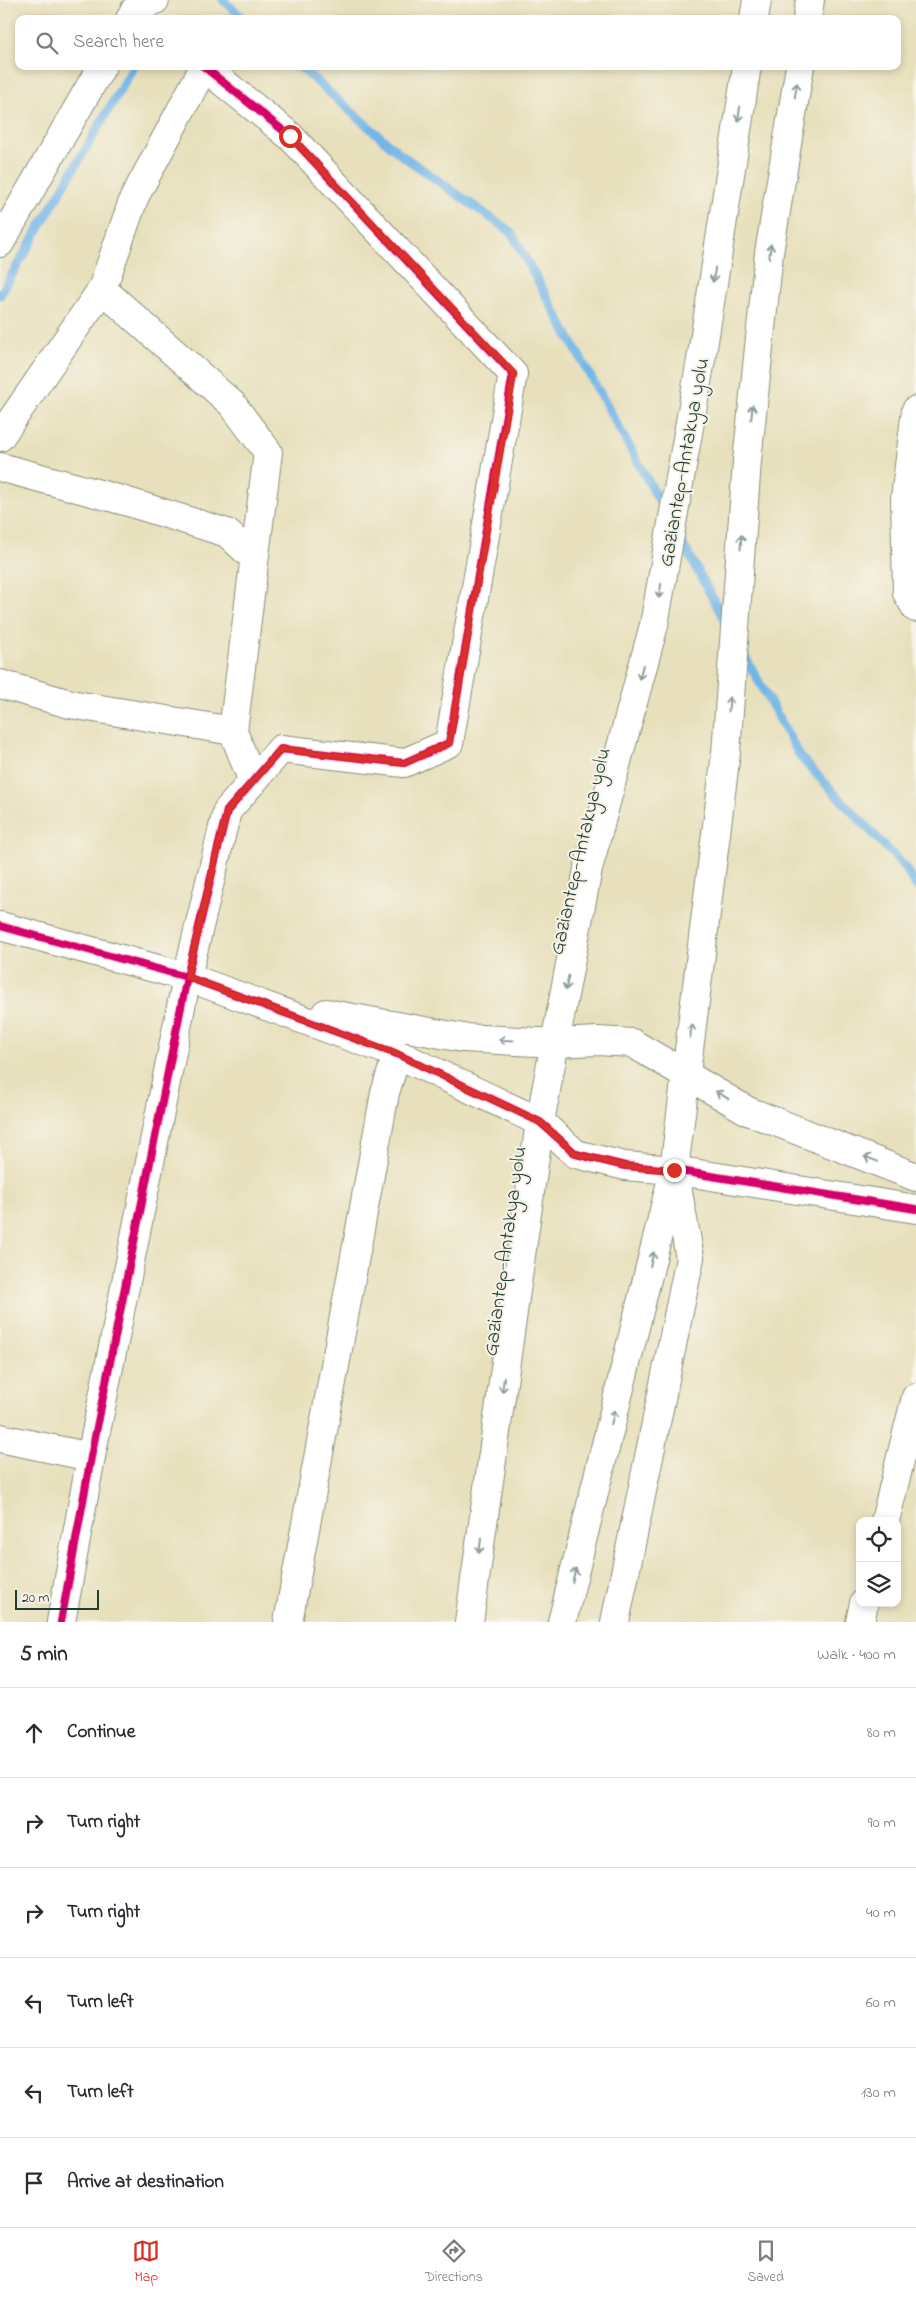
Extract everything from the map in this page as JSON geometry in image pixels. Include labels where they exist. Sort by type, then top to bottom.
[{"type":"main road","points":[[755,15],[757,0]]},
{"type":"main road","points":[[808,15],[810,0]]},
{"type":"main road","points":[[0,243],[100,70]]},
{"type":"main road","points":[[0,438],[102,288],[134,198],[201,70]]},
{"type":"main road","points":[[61,1622],[91,1457],[187,977],[227,811],[281,749],[404,763],[449,743],[514,374],[290,136],[207,70]]},
{"type":"main road","name":"Gaziantep-Antakya yolu","points":[[469,1622],[540,1122],[588,869],[654,625],[702,354],[745,70]]},
{"type":"main road","points":[[562,1622],[674,1170],[726,752],[747,461],[770,252],[799,70]]},
{"type":"main road","points":[[102,288],[232,404],[268,452],[233,731],[253,782]]},
{"type":"main road","points":[[916,410],[905,498],[907,593],[916,608]]},
{"type":"main road","points":[[0,467],[125,501],[227,533],[254,558]]},
{"type":"main road","points":[[0,684],[70,704],[233,731]]},
{"type":"main road","points":[[0,926],[187,977],[397,1054],[540,1122],[576,1154],[625,1166],[674,1170],[916,1209]]},
{"type":"main road","points":[[239,996],[464,1038],[555,1043],[598,1041],[632,1044],[748,1111],[916,1177]]},
{"type":"main road","points":[[288,1622],[383,1103],[397,1054]]},
{"type":"main road","points":[[615,1622],[690,1258],[674,1170]]},
{"type":"main road","points":[[886,1517],[916,1397]]},
{"type":"main road","points":[[0,1438],[91,1457]]},
{"type":"main road","points":[[860,1622],[863,1607]]},
{"type":"waterway","points":[[223,0],[240,15]]},
{"type":"waterway","points":[[0,295],[132,70]]},
{"type":"waterway","points":[[304,70],[400,154],[511,232],[667,515]]},
{"type":"waterway","points":[[678,535],[727,624]]},
{"type":"waterway","points":[[742,651],[801,758],[903,865],[916,886]]},
{"type":"cycle path","points":[[61,1622],[91,1457],[187,977],[227,811],[281,749],[404,763],[449,743],[513,374],[290,136],[208,70]]},
{"type":"cycle path","points":[[0,926],[187,977],[397,1054],[540,1122],[576,1154],[625,1166],[674,1170],[916,1209]]},
{"type":"route","points":[[290,136],[514,374],[449,743],[404,763],[281,749],[227,811],[187,977],[397,1054],[540,1122],[576,1154],[625,1166],[674,1170]]}]
